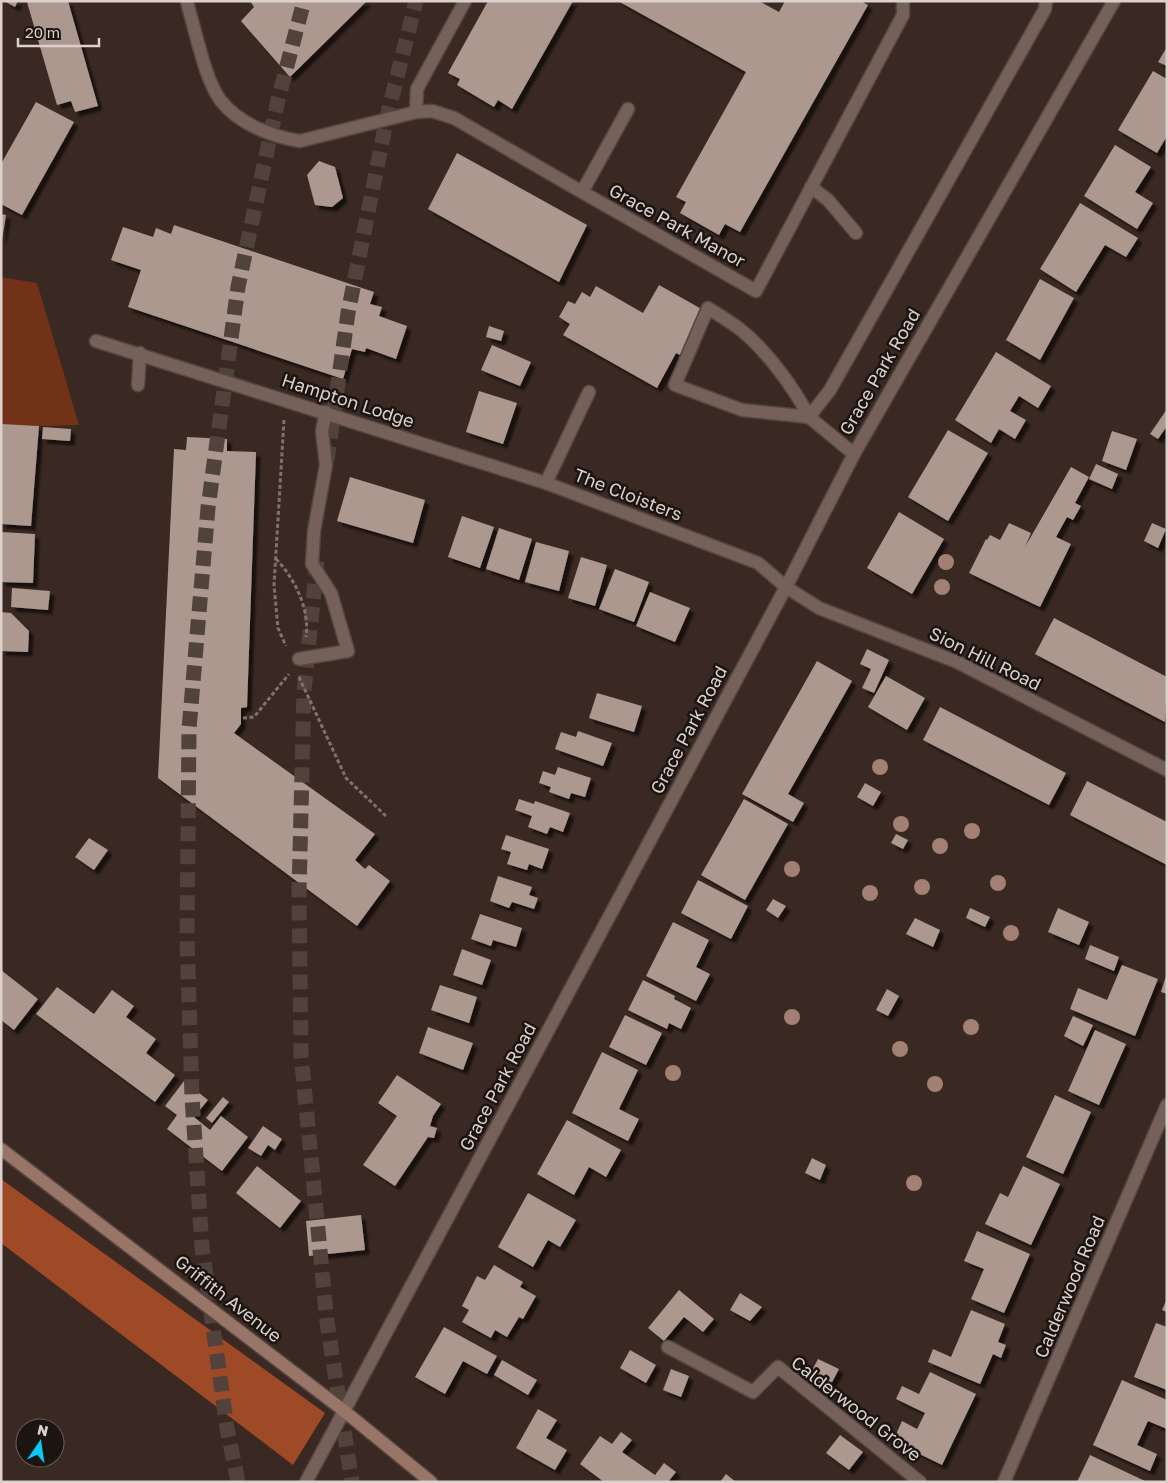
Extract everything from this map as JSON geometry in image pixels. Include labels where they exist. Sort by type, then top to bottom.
[{"type":"main road","name":"Griffith Avenue","points":[[1,1148],[343,1410],[431,1482]]},
{"type":"street","points":[[416,112],[417,89],[465,1]]},
{"type":"street","points":[[856,233],[828,200],[811,187],[903,15],[903,1]]},
{"type":"street","points":[[809,417],[830,390],[1045,9],[1046,1]]},
{"type":"street","name":"Grace Park Road","points":[[306,1482],[343,1410],[478,1164],[597,936],[786,587],[854,454],[1114,1]]},
{"type":"street","name":"Grace Park Manor","points":[[188,6],[210,78],[220,100],[230,111],[269,133],[300,141],[416,112],[432,111],[454,118],[756,290],[811,187]]},
{"type":"street","name":"Grace Park Manor","points":[[582,192],[628,109]]},
{"type":"street","points":[[809,417],[742,410],[675,385],[708,308],[741,330],[758,347],[802,404],[809,417],[854,454]]},
{"type":"street","name":"Hampton Lodge","points":[[96,340],[546,483]]},
{"type":"street","points":[[138,385],[140,353]]},
{"type":"street","name":"The Cloisters","points":[[589,392],[546,483],[758,563],[786,587]]},
{"type":"street","points":[[299,659],[348,651],[331,593],[312,564],[314,531],[326,465],[322,431],[326,412]]},
{"type":"street","name":"Sion Hill Road","points":[[786,587],[819,608],[957,662],[1167,770]]},
{"type":"street","name":"Calderwood Road","points":[[1004,1482],[1167,1105]]},
{"type":"street","name":"Calderwood Grove","points":[[668,1347],[753,1392],[778,1367],[920,1482]]},
{"type":"path","points":[[286,399],[274,586],[278,628],[288,651]]},
{"type":"path","points":[[297,673],[346,778],[387,816]]},
{"type":"shaded area","points":[[1,277],[37,283],[79,425],[39,426],[1,424]]},
{"type":"shaded area","points":[[1,1179],[325,1413],[293,1465],[1,1243]]},
{"type":"building","points":[[4,1],[18,1],[15,7]]},
{"type":"building","points":[[68,1],[98,106],[75,112],[71,101],[57,105],[27,2]]},
{"type":"building","points":[[250,1],[367,1],[290,77],[241,21],[254,7]]},
{"type":"building","points":[[488,1],[573,1],[512,109],[498,100],[494,107],[457,85],[460,79],[448,73]]},
{"type":"building","points":[[618,1],[759,1],[779,12],[785,1],[861,1],[868,5],[740,232],[725,224],[719,235],[680,213],[686,202],[676,197],[746,72]]},
{"type":"building","points":[[1167,47],[1167,66],[1158,62]]},
{"type":"building","points":[[1153,71],[1167,79],[1167,136],[1157,153],[1118,130]]},
{"type":"building","points":[[36,102],[74,122],[22,215],[1,204],[1,164]]},
{"type":"building","points":[[1115,145],[1151,167],[1135,192],[1153,203],[1137,229],[1084,196]]},
{"type":"building","points":[[457,153],[587,225],[559,282],[428,209]]},
{"type":"building","points":[[319,161],[335,167],[343,198],[332,207],[315,205],[307,175]]},
{"type":"building","points":[[1080,203],[1138,238],[1126,257],[1105,245],[1076,292],[1040,269]]},
{"type":"building","points":[[1,214],[6,215],[2,240],[1,239]]},
{"type":"building","points":[[174,225],[374,292],[370,304],[382,307],[379,316],[407,326],[396,359],[366,348],[365,352],[352,349],[343,379],[128,307],[141,270],[111,260],[123,227],[153,237],[156,228],[171,234]]},
{"type":"building","points":[[1040,279],[1074,298],[1040,360],[1006,340]]},
{"type":"building","points":[[659,285],[705,311],[680,355],[676,353],[657,388],[563,335],[570,324],[559,317],[568,301],[575,304],[582,292],[590,297],[596,286],[643,313]]},
{"type":"building","points":[[489,326],[504,331],[501,341],[486,337]]},
{"type":"building","points":[[492,345],[531,362],[520,386],[481,370]]},
{"type":"building","points":[[996,352],[1051,386],[1038,408],[1019,396],[1010,411],[1026,420],[1015,439],[999,429],[991,443],[955,420]]},
{"type":"building","points":[[479,391],[517,403],[503,444],[466,432]]},
{"type":"building","points":[[1167,409],[1167,426],[1158,439],[1150,434]]},
{"type":"building","points":[[2,424],[39,426],[31,526],[1,524]]},
{"type":"building","points":[[43,427],[71,429],[70,441],[42,439]]},
{"type":"building","points":[[948,430],[988,453],[948,521],[908,497]]},
{"type":"building","points":[[1112,431],[1137,439],[1126,470],[1102,461]]},
{"type":"building","points":[[187,437],[227,439],[227,451],[256,452],[247,707],[241,708],[241,724],[234,733],[375,834],[355,860],[365,869],[369,865],[390,881],[357,926],[158,778],[174,449],[186,450]]},
{"type":"building","points":[[1096,464],[1118,474],[1112,489],[1089,479]]},
{"type":"building","points":[[1071,467],[1089,477],[1075,503],[1081,506],[1073,520],[1067,517],[1056,537],[1071,544],[1040,607],[969,573],[986,539],[990,535],[1000,540],[1009,523],[1031,533],[1025,547]]},
{"type":"building","points":[[350,477],[425,500],[413,543],[337,521]]},
{"type":"building","points":[[899,512],[944,539],[912,594],[867,568]]},
{"type":"building","points":[[462,516],[494,527],[480,568],[448,557]]},
{"type":"building","points":[[1152,523],[1166,529],[1158,548],[1144,541]]},
{"type":"building","points":[[499,528],[532,539],[519,580],[486,569]]},
{"type":"building","points":[[1,532],[35,534],[33,583],[1,582]]},
{"type":"building","points":[[536,542],[569,551],[559,591],[525,582]]},
{"type":"building","points":[[581,557],[607,565],[595,606],[568,598]]},
{"type":"building","points":[[615,569],[649,582],[634,622],[599,609]]},
{"type":"building","points":[[12,588],[50,591],[48,610],[11,607]]},
{"type":"building","points":[[650,592],[690,608],[675,642],[636,626]]},
{"type":"building","points":[[1,612],[11,613],[29,631],[28,652],[1,651]]},
{"type":"building","points":[[1054,618],[1167,677],[1165,722],[1035,654]]},
{"type":"building","points":[[867,649],[889,660],[874,693],[862,688],[871,669],[860,664]]},
{"type":"building","points":[[817,661],[852,681],[788,794],[804,803],[793,822],[742,794]]},
{"type":"building","points":[[886,676],[925,698],[907,730],[868,707]]},
{"type":"building","points":[[597,693],[642,706],[634,732],[589,718]]},
{"type":"building","points":[[940,707],[1066,773],[1049,805],[923,740]]},
{"type":"building","points":[[578,731],[612,743],[603,766],[555,749],[561,732],[576,737]]},
{"type":"building","points":[[558,767],[591,778],[585,797],[571,793],[569,799],[549,792],[551,787],[539,783],[543,771],[555,775]]},
{"type":"building","points":[[1087,781],[1167,822],[1167,865],[1070,815]]},
{"type":"building","points":[[865,783],[881,792],[873,806],[857,797]]},
{"type":"building","points":[[519,799],[534,804],[535,801],[570,813],[563,832],[550,827],[547,834],[528,827],[532,816],[515,810]]},
{"type":"building","points":[[744,799],[788,824],[745,900],[701,875]]},
{"type":"building","points":[[896,834],[908,840],[903,849],[891,843]]},
{"type":"building","points":[[506,835],[549,849],[542,869],[529,864],[527,870],[507,864],[511,852],[501,849]]},
{"type":"building","points":[[89,838],[108,850],[94,870],[75,857]]},
{"type":"building","points":[[498,876],[532,887],[529,895],[538,898],[534,909],[512,902],[509,908],[490,901]]},
{"type":"building","points":[[698,880],[748,906],[731,939],[681,913]]},
{"type":"building","points":[[773,899],[786,906],[778,918],[766,910]]},
{"type":"building","points":[[970,908],[990,917],[985,927],[966,918]]},
{"type":"building","points":[[1058,908],[1089,922],[1079,945],[1048,932]]},
{"type":"building","points":[[480,914],[522,928],[516,947],[493,940],[491,946],[471,939]]},
{"type":"building","points":[[915,918],[940,930],[933,947],[906,934]]},
{"type":"building","points":[[673,922],[709,940],[696,967],[710,974],[696,1001],[646,976]]},
{"type":"building","points":[[1090,945],[1119,957],[1114,971],[1085,959]]},
{"type":"building","points":[[462,949],[491,960],[482,985],[453,975]]},
{"type":"building","points":[[1122,965],[1158,979],[1135,1036],[1070,1009],[1078,988],[1107,1000]]},
{"type":"building","points":[[1,970],[38,999],[14,1030],[1,1020]]},
{"type":"building","points":[[1167,977],[1167,994],[1161,992]]},
{"type":"building","points":[[643,980],[675,996],[674,999],[691,1008],[681,1029],[669,1023],[667,1029],[628,1010]]},
{"type":"building","points":[[440,985],[477,997],[469,1023],[431,1010]]},
{"type":"building","points":[[57,987],[94,1014],[112,990],[134,1006],[126,1017],[156,1039],[146,1053],[175,1075],[155,1102],[36,1014]]},
{"type":"building","points":[[887,989],[899,996],[888,1016],[876,1010]]},
{"type":"building","points":[[625,1015],[662,1033],[646,1065],[609,1047]]},
{"type":"building","points":[[1073,1016],[1093,1025],[1083,1046],[1064,1036]]},
{"type":"building","points":[[428,1027],[473,1043],[463,1070],[419,1053]]},
{"type":"building","points":[[1095,1030],[1126,1044],[1099,1105],[1068,1091]]},
{"type":"building","points":[[602,1052],[638,1070],[619,1109],[639,1119],[628,1141],[572,1113]]},
{"type":"building","points":[[397,1075],[441,1104],[433,1116],[430,1126],[437,1128],[434,1138],[428,1137],[395,1186],[363,1165],[397,1116],[378,1103]]},
{"type":"building","points":[[184,1081],[208,1100],[194,1117],[210,1130],[221,1116],[248,1137],[222,1171],[167,1129],[177,1115],[165,1106]]},
{"type":"building","points":[[1055,1095],[1091,1112],[1063,1174],[1026,1157]]},
{"type":"building","points":[[223,1097],[229,1102],[212,1123],[206,1118]]},
{"type":"building","points":[[567,1120],[621,1150],[606,1177],[589,1167],[574,1195],[537,1174]]},
{"type":"building","points":[[263,1126],[282,1139],[275,1150],[268,1145],[261,1156],[248,1148]]},
{"type":"building","points":[[812,1158],[826,1165],[820,1180],[805,1173]]},
{"type":"building","points":[[257,1166],[301,1201],[280,1228],[236,1193]]},
{"type":"building","points":[[1023,1166],[1060,1184],[1031,1245],[985,1224],[1000,1193],[1008,1197]]},
{"type":"building","points":[[528,1193],[576,1220],[560,1247],[548,1240],[533,1267],[498,1247]]},
{"type":"building","points":[[361,1215],[365,1250],[309,1256],[306,1221]]},
{"type":"building","points":[[977,1231],[1030,1254],[1004,1313],[971,1299],[984,1269],[964,1261]]},
{"type":"building","points":[[494,1265],[523,1282],[520,1287],[536,1296],[523,1319],[519,1317],[507,1337],[495,1330],[491,1338],[462,1322],[469,1310],[462,1306],[477,1276],[485,1280]]},
{"type":"building","points":[[679,1290],[714,1319],[703,1332],[684,1317],[664,1341],[648,1328]]},
{"type":"building","points":[[740,1293],[762,1307],[750,1321],[730,1310]]},
{"type":"building","points":[[1167,1299],[1167,1312],[1162,1310]]},
{"type":"building","points":[[971,1310],[1005,1324],[998,1342],[1006,1345],[1001,1358],[993,1354],[980,1384],[928,1362],[933,1349],[951,1357]]},
{"type":"building","points":[[1156,1323],[1167,1327],[1167,1390],[1134,1377]]},
{"type":"building","points":[[444,1327],[497,1356],[487,1374],[463,1361],[445,1394],[415,1377]]},
{"type":"building","points":[[630,1350],[656,1365],[646,1383],[620,1368]]},
{"type":"building","points":[[818,1359],[839,1369],[829,1388],[808,1378]]},
{"type":"building","points":[[502,1360],[537,1380],[528,1395],[494,1375]]},
{"type":"building","points":[[671,1369],[689,1376],[681,1397],[663,1390]]},
{"type":"building","points":[[930,1372],[976,1394],[942,1465],[893,1441],[902,1421],[917,1429],[925,1413],[896,1399],[902,1386],[919,1394]]},
{"type":"building","points":[[1122,1380],[1167,1400],[1167,1429],[1148,1421],[1137,1445],[1157,1454],[1150,1471],[1093,1445]]},
{"type":"building","points":[[538,1409],[557,1420],[546,1438],[567,1450],[555,1470],[516,1448]]},
{"type":"building","points":[[621,1432],[632,1440],[622,1452],[655,1475],[664,1463],[676,1472],[668,1482],[604,1482],[580,1464],[600,1436],[612,1444]]},
{"type":"building","points":[[840,1435],[863,1452],[849,1470],[826,1453]]},
{"type":"building","points":[[1090,1455],[1147,1482],[1077,1482]]},
{"type":"building","points":[[726,1474],[736,1482],[720,1482]]},
{"type":"tunnel","points":[[238,1482],[227,1428],[202,1247],[192,1097],[187,938],[189,729],[208,508],[238,287],[278,100],[304,1]]},
{"type":"tunnel","points":[[327,461],[348,313],[387,117],[416,1]]},
{"type":"tunnel","points":[[317,561],[304,691],[299,893],[301,1054],[327,1322],[352,1482]]}]
